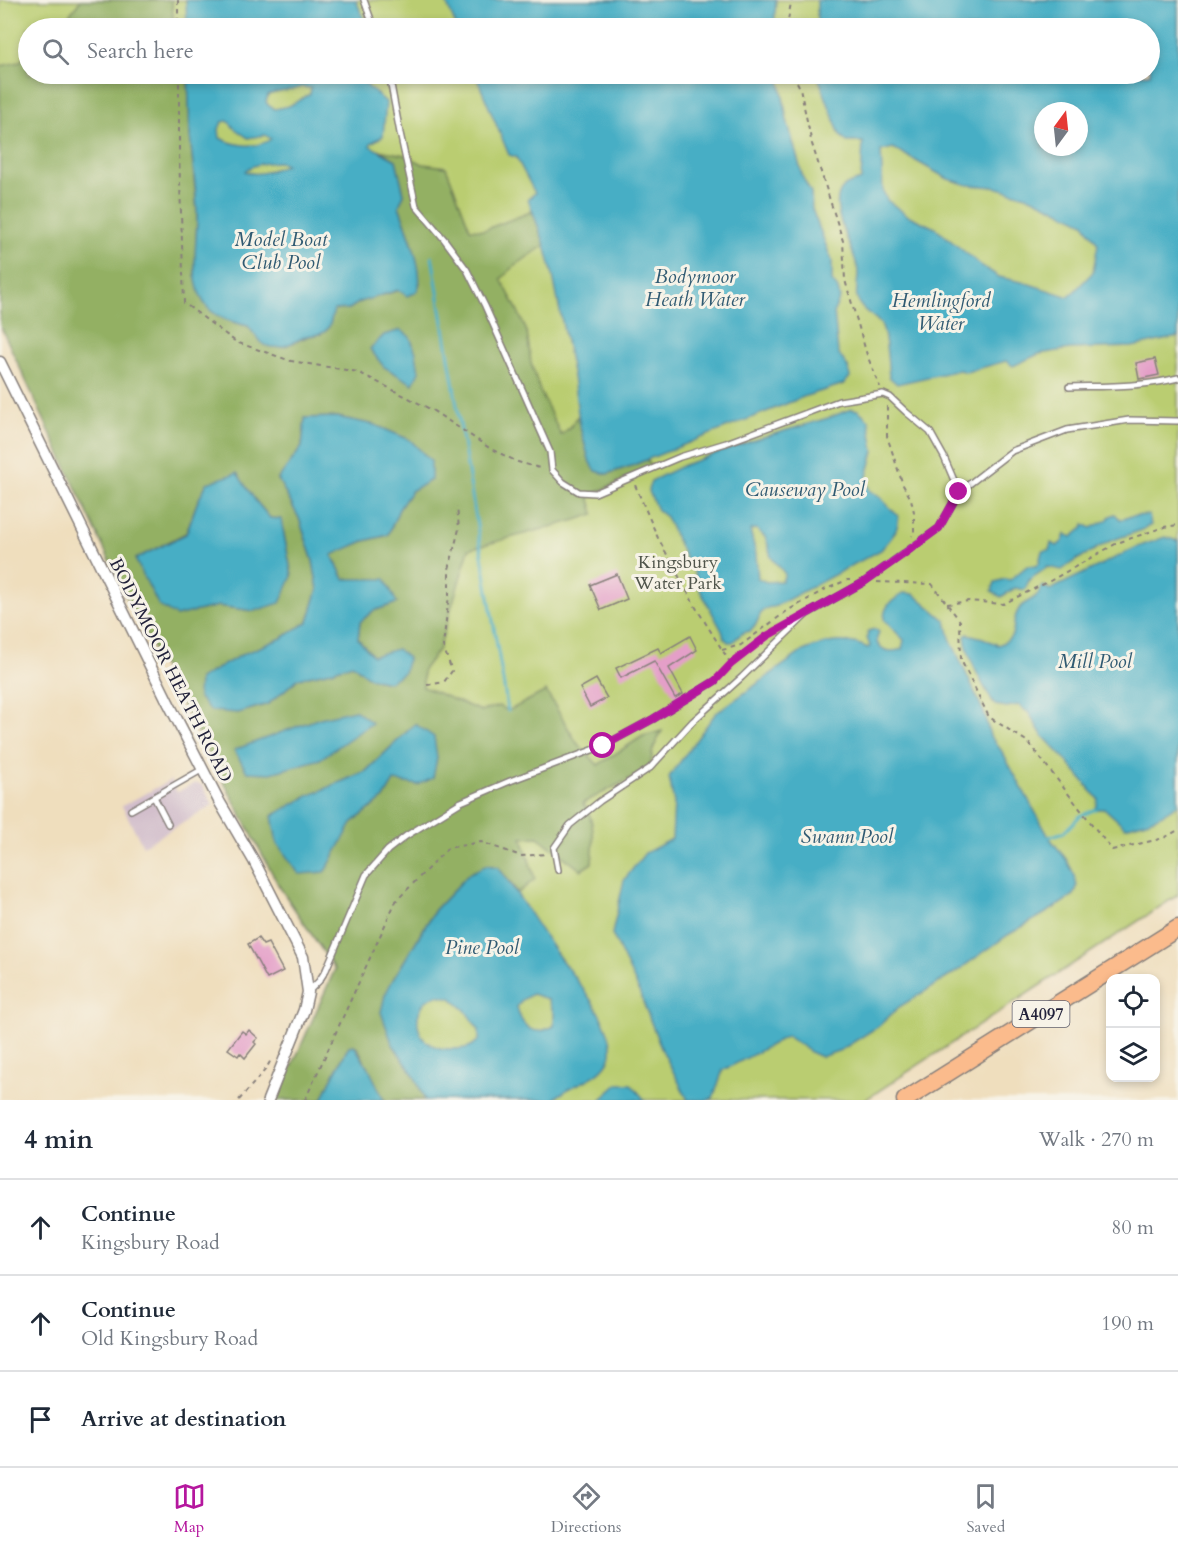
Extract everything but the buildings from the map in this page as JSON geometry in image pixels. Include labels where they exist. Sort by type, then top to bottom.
[{"type":"main road","name":"A4097","points":[[905,1100],[1178,928]]},
{"type":"street","name":"BODYMOOR HEATH ROAD","points":[[0,362],[202,769],[254,861],[303,957],[308,992]]},
{"type":"street","points":[[268,1100],[304,1010],[308,992]]},
{"type":"lane","points":[[364,0],[370,18]]},
{"type":"lane","points":[[391,84],[416,206],[467,270],[550,452],[552,470],[563,482],[579,492],[595,493],[680,457],[726,443],[838,401],[883,394],[890,397],[930,432],[959,492]]},
{"type":"lane","points":[[1069,387],[1157,383],[1178,378]]},
{"type":"lane","points":[[558,870],[554,848],[570,825],[600,801],[650,768],[693,721],[807,614],[864,582],[939,528],[959,492],[1012,451],[1067,430],[1129,420],[1178,421]]},
{"type":"lane","points":[[308,992],[327,970],[366,875],[388,850],[406,836],[461,802],[603,746],[715,681]]},
{"type":"lane","points":[[132,810],[202,769]]},
{"type":"lane","points":[[154,797],[168,824]]},
{"type":"path","points":[[178,0],[178,18]]},
{"type":"path","points":[[788,18],[792,0]]},
{"type":"path","points":[[179,84],[184,303],[236,342],[291,361],[358,372],[432,410],[491,449],[518,462],[552,470]]},
{"type":"path","points":[[798,84],[812,144],[843,241],[845,280],[867,355],[887,401],[887,436],[914,512],[914,533],[901,556]]},
{"type":"path","points":[[632,478],[658,538],[695,606],[731,664]]},
{"type":"path","points":[[427,685],[444,682],[452,671],[442,646],[449,595],[449,569],[459,530],[457,506]]},
{"type":"path","points":[[947,604],[969,601],[1003,604],[1117,543],[1164,527],[1178,525]]},
{"type":"path","points":[[722,650],[741,645],[787,611],[847,580],[932,584],[960,621],[961,660],[989,717],[1028,742],[1112,850],[1164,838],[1178,830]]},
{"type":"path","points":[[715,681],[731,664],[777,630]]},
{"type":"path","points":[[305,1100],[396,901],[448,848],[481,842],[521,856],[555,853]]},
{"type":"path","points":[[239,1100],[266,1069],[275,1054]]},
{"type":"shaded area","points":[[171,780],[177,792],[198,783],[203,786],[213,805],[143,846],[122,806]]},
{"type":"green space","name":"Kingsbury Water Park","points":[[0,0],[1178,0],[1178,895],[865,1100],[277,1100],[335,969],[279,886],[0,321]]},
{"type":"green space","points":[[81,0],[172,0],[173,18],[67,18]]},
{"type":"green space","points":[[18,62],[18,84],[188,84],[197,213],[195,276],[222,318],[248,326],[259,340],[285,346],[309,336],[321,334],[328,328],[333,310],[349,309],[360,302],[420,284],[413,245],[399,206],[404,194],[396,160],[379,150],[405,155],[423,164],[446,167],[470,229],[484,230],[533,211],[545,245],[516,265],[501,279],[527,332],[531,363],[540,391],[561,435],[578,416],[585,440],[607,474],[647,459],[651,467],[589,496],[594,514],[469,549],[439,649],[423,670],[423,687],[481,711],[499,706],[508,711],[546,691],[577,743],[598,765],[643,736],[662,731],[653,749],[650,768],[583,803],[592,824],[592,863],[581,870],[538,837],[522,838],[535,879],[518,893],[498,867],[470,873],[435,910],[391,983],[392,1043],[415,1077],[425,1100],[384,1100],[359,1050],[354,1045],[349,1046],[322,1100],[277,1100],[335,969],[279,886],[132,609],[0,325],[0,66]],"holes":[[[337,417],[375,425],[410,440],[431,480],[411,491],[399,509],[388,535],[364,541],[332,554],[344,579],[397,603],[373,611],[360,622],[358,639],[373,656],[404,672],[388,682],[370,678],[352,664],[299,678],[268,704],[238,713],[199,679],[244,654],[282,638],[308,622],[318,589],[313,561],[299,518],[278,479],[302,447],[305,418]],[[207,483],[255,500],[270,518],[281,519],[292,576],[254,611],[218,606],[176,616],[135,559],[186,533]],[[415,724],[418,785],[394,780],[384,798],[353,822],[306,797],[366,771]]]},
{"type":"water","points":[[186,0],[356,0],[363,18],[187,18]]},
{"type":"water","points":[[443,0],[776,0],[775,18],[453,18]]},
{"type":"water","name":"Hemlingford Water","points":[[817,0],[1178,0],[1178,337],[1132,347],[1070,349],[1039,354],[1013,366],[1006,361],[966,372],[959,370],[897,384],[889,377],[882,326],[861,307],[857,298],[857,266],[839,214],[837,204],[839,194],[845,186],[861,180],[863,142],[847,142],[840,135],[821,84],[1160,84],[1160,18],[817,18]],"holes":[[[893,148],[948,179],[968,185],[995,187],[1033,198],[1084,223],[1098,244],[1093,272],[1069,297],[999,277],[935,228],[907,215],[887,200],[883,191],[881,151]]]},
{"type":"water","name":"Model Boat Club Pool","points":[[188,84],[365,84],[386,102],[383,136],[370,146],[396,160],[404,194],[399,206],[413,246],[420,277],[416,292],[407,296],[398,290],[360,302],[349,309],[334,310],[326,331],[278,347],[267,346],[248,326],[224,319],[213,312],[204,303],[196,282],[197,212]],"holes":[[[302,87],[311,88],[310,94],[289,106],[275,109],[266,102],[268,95]],[[228,121],[248,138],[265,135],[271,139],[253,145],[226,141],[220,138],[219,129],[222,122]],[[279,162],[286,165],[255,174],[245,171],[257,165]]]},
{"type":"water","name":"Bodymoor Heath Water","points":[[479,84],[781,84],[787,120],[803,178],[811,192],[812,209],[832,261],[832,281],[838,289],[840,298],[834,311],[838,353],[848,367],[850,377],[844,384],[806,396],[631,466],[607,474],[596,471],[590,463],[580,427],[573,377],[553,276],[545,245],[528,199],[535,193],[516,157],[509,155]]},
{"type":"water","points":[[401,330],[410,337],[416,353],[419,372],[413,384],[384,367],[370,349],[384,335]]},
{"type":"water","name":"Causeway Pool","points":[[851,409],[858,410],[869,420],[874,451],[866,480],[870,491],[878,495],[898,516],[896,531],[881,550],[774,607],[764,610],[754,628],[733,642],[728,642],[700,590],[693,569],[688,564],[666,517],[657,510],[648,489],[651,481],[684,465],[754,440]],"holes":[[[756,529],[765,537],[771,557],[785,574],[782,581],[767,582],[758,579],[756,554],[750,530]]]},
{"type":"water","points":[[337,417],[375,425],[410,440],[431,461],[431,480],[411,491],[399,509],[388,535],[364,541],[332,555],[344,579],[385,579],[397,603],[373,611],[360,622],[358,639],[373,656],[397,649],[408,658],[404,672],[389,682],[370,678],[352,664],[299,678],[268,704],[238,713],[211,711],[198,697],[199,679],[243,654],[282,638],[308,622],[318,589],[313,561],[299,518],[278,479],[302,447],[305,418]]},
{"type":"water","points":[[237,473],[270,518],[281,519],[292,576],[280,603],[254,611],[218,606],[176,616],[159,606],[135,559],[186,534],[207,483]]},
{"type":"water","points":[[1115,514],[1121,520],[1131,516],[1149,515],[1151,525],[1110,541],[1062,570],[1048,567],[1029,580],[1025,590],[1015,588],[1001,597],[992,591],[995,582],[1010,580],[1027,566],[1036,566],[1042,551],[1049,550],[1051,543],[1057,546],[1063,541],[1065,534],[1072,537],[1083,528],[1084,524],[1091,528]]},
{"type":"water","name":"Mill Pool","points":[[1165,537],[1178,541],[1178,804],[1159,816],[1125,827],[1105,809],[1096,809],[1098,799],[1042,735],[1029,713],[1018,705],[1007,707],[995,705],[972,663],[965,636],[968,634],[983,638],[998,645],[1005,642],[1012,634],[1014,620],[1019,609],[1036,596],[1043,586],[1050,590],[1135,548]]},
{"type":"water","name":"Swann Pool","points":[[903,593],[914,594],[946,621],[950,638],[984,713],[990,736],[1001,750],[1049,837],[1066,859],[1075,876],[1077,887],[1074,895],[1008,935],[950,976],[899,1007],[879,1026],[841,1050],[821,1057],[787,1036],[723,1070],[713,1098],[688,1100],[661,1048],[636,984],[612,934],[624,880],[645,853],[672,839],[674,803],[669,777],[715,714],[803,651],[811,648],[827,643],[843,642],[868,648],[870,646],[867,638],[868,631],[875,629],[879,632],[877,643],[883,649],[892,651],[902,649],[904,640],[884,620],[884,615],[892,601]]},
{"type":"water","points":[[355,710],[372,723],[320,759],[271,773],[247,772],[234,750],[320,718]]},
{"type":"water","points":[[415,724],[434,737],[437,758],[433,778],[418,785],[394,781],[384,798],[353,822],[325,872],[299,874],[277,843],[272,816],[306,797],[366,771]]},
{"type":"water","name":"Pine Pool","points":[[487,865],[498,867],[588,996],[606,1028],[611,1049],[606,1065],[597,1074],[553,1100],[425,1100],[415,1077],[392,1043],[381,1012],[385,995],[435,910],[470,873]],"holes":[[[532,994],[548,999],[554,1014],[554,1026],[535,1031],[522,1021],[517,1007],[522,1000]],[[437,995],[451,998],[465,1010],[479,1030],[479,1040],[473,1045],[458,1049],[442,1048],[428,1043],[423,1038],[418,1027],[419,1014],[425,1002]]]},
{"type":"water","points":[[354,1045],[384,1100],[322,1100],[349,1046]]},
{"type":"water","points":[[618,1084],[631,1084],[645,1100],[600,1100]]},
{"type":"waterway","points":[[432,256],[508,711]]},
{"type":"waterway","points":[[1049,837],[1064,832],[1080,816],[1096,809]]},
{"type":"route","points":[[603,746],[715,681],[731,664],[767,636],[864,582],[901,556],[939,528],[959,492]]}]
